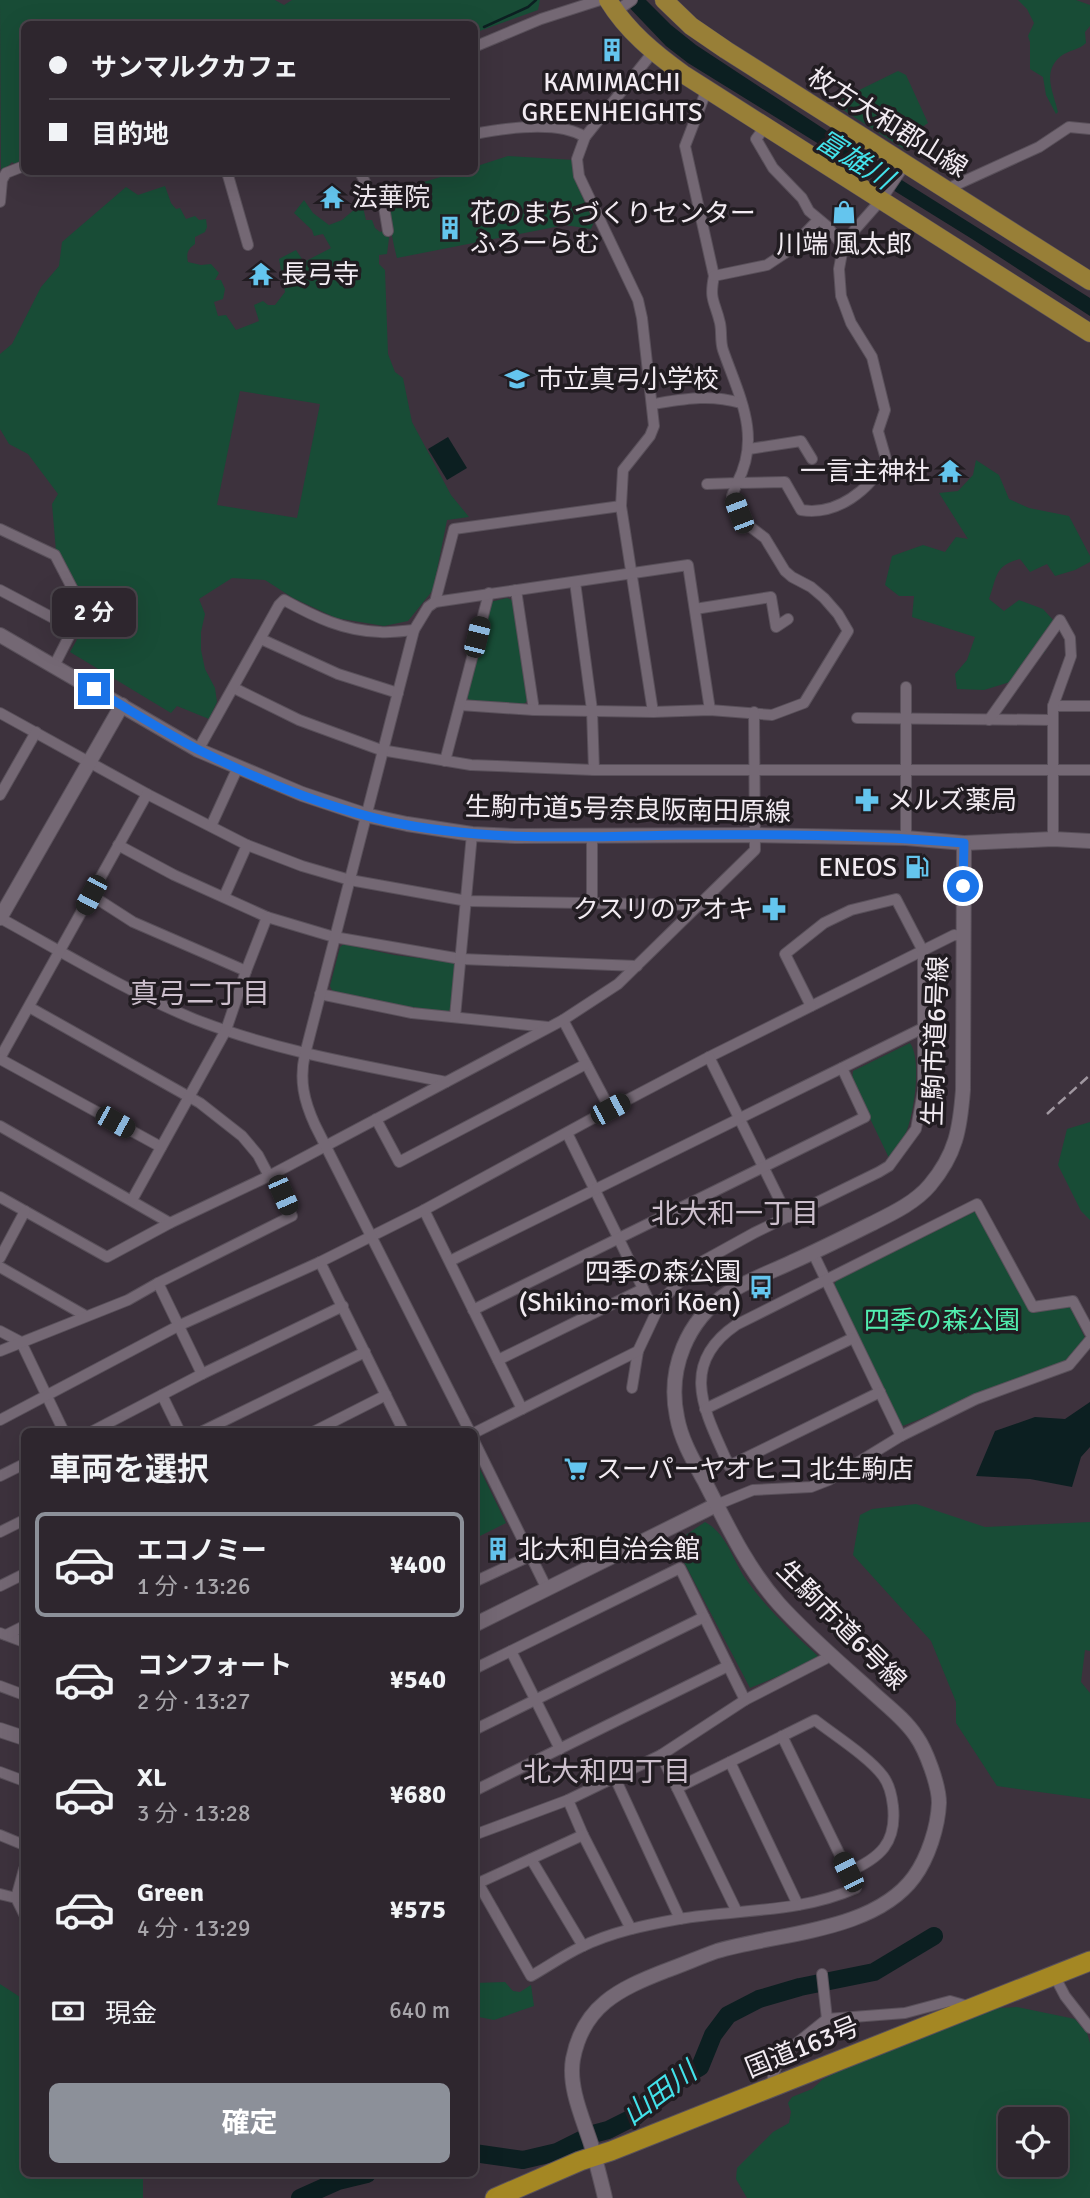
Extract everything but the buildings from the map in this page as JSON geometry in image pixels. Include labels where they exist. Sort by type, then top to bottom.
[{"type":"highway","name":"国道163号","points":[[495,2198],[591,2143],[770,2088],[1090,1961]]},
{"type":"main road","name":"枚方大和郡山線","points":[[664,0],[691,26],[726,50],[1090,281]]},
{"type":"main road","points":[[612,6],[653,52],[707,89],[1090,332]]},
{"type":"street","points":[[478,45],[541,19],[600,0]]},
{"type":"street","points":[[612,6],[632,0]]},
{"type":"street","points":[[653,52],[585,137],[577,159],[579,176],[638,300],[642,318],[654,426],[650,436],[623,470],[621,506],[653,712]]},
{"type":"street","points":[[460,705],[534,710],[710,710],[772,715],[804,703],[848,631],[824,598],[792,577],[765,538],[744,522],[732,496],[746,467],[748,427],[739,389],[722,346],[720,323],[710,295],[714,276],[685,146],[707,89]]},
{"type":"street","points":[[765,127],[756,139],[774,168],[802,198],[809,211],[844,243]]},
{"type":"street","points":[[947,189],[1039,147],[1069,127],[1090,129]]},
{"type":"street","points":[[478,133],[510,128],[573,130],[585,137]]},
{"type":"street","points":[[707,484],[785,482],[800,510],[809,511],[846,503],[859,494],[880,470],[886,459],[878,431],[885,410],[872,357],[855,330],[841,296],[839,269],[844,243],[881,200],[906,163]]},
{"type":"street","points":[[0,202],[2,180],[6,173],[21,167]]},
{"type":"street","points":[[229,175],[248,245]]},
{"type":"street","points":[[362,175],[371,194],[383,201],[388,230]]},
{"type":"street","points":[[714,276],[767,265],[788,251],[818,220]]},
{"type":"street","points":[[653,404],[701,396],[741,402]]},
{"type":"street","points":[[749,449],[801,441],[812,459]]},
{"type":"street","points":[[435,602],[454,529],[621,506]]},
{"type":"street","points":[[0,529],[55,555],[83,609],[54,666]]},
{"type":"street","points":[[470,1428],[325,1145],[304,1098],[302,1071],[381,750],[414,630],[428,607],[435,602],[688,565],[710,710]]},
{"type":"street","points":[[575,582],[592,710],[594,771]]},
{"type":"street","points":[[0,590],[74,629]]},
{"type":"street","points":[[516,590],[534,710]]},
{"type":"street","points":[[444,761],[489,593]]},
{"type":"street","points":[[695,609],[771,597],[776,627],[788,619]]},
{"type":"street","points":[[198,750],[284,600],[339,627],[382,633],[414,630]]},
{"type":"street","points":[[989,720],[1060,620],[1070,638],[1071,656],[1053,706],[1053,839]]},
{"type":"street","name":"生駒市道5号奈良阪南田原線","points":[[0,635],[198,750],[302,794],[365,815],[426,828],[471,834],[755,835],[906,838],[964,843],[1053,839],[1090,841]]},
{"type":"street","points":[[261,639],[338,674],[398,693]]},
{"type":"street","points":[[906,687],[906,838]]},
{"type":"street","points":[[234,688],[299,720],[381,750],[471,765],[594,771],[1090,770]]},
{"type":"street","points":[[122,705],[0,918],[128,989],[226,1030],[305,1054],[446,1082]]},
{"type":"street","points":[[1053,706],[1090,706]]},
{"type":"street","points":[[0,1197],[107,1257],[170,1223],[271,1175],[600,999],[701,905],[755,850],[754,712]]},
{"type":"street","points":[[0,713],[147,794],[247,845],[302,866],[350,880],[467,901],[701,905]]},
{"type":"street","points":[[857,718],[1053,720]]},
{"type":"street","points":[[0,795],[4,780],[36,732]]},
{"type":"street","points":[[211,826],[238,767]]},
{"type":"street","points":[[147,794],[0,1059],[161,1147]]},
{"type":"street","points":[[455,1017],[471,834]]},
{"type":"street","points":[[592,836],[592,903]]},
{"type":"street","name":"生駒市道6号線","points":[[605,2198],[577,2100],[573,2060],[584,2029],[608,1998],[643,1980],[717,1951],[870,1913],[912,1880],[931,1841],[939,1801],[928,1758],[916,1735],[776,1601],[744,1556],[716,1505],[677,1421],[674,1402],[675,1373],[683,1345],[700,1318],[729,1293],[897,1211],[929,1187],[951,1154],[960,1129],[963,1090],[964,843]]},
{"type":"street","points":[[118,845],[174,875],[267,916],[334,937],[461,959],[637,966]]},
{"type":"street","points":[[224,897],[247,845]]},
{"type":"street","points":[[91,895],[166,939],[246,971]]},
{"type":"street","points":[[632,1388],[638,1351],[655,1313],[662,1300],[696,1265],[889,1166],[916,1129],[922,1107],[923,951],[896,899],[851,910],[824,923],[785,954],[811,1006]]},
{"type":"street","points":[[132,1200],[226,1030],[267,916]]},
{"type":"street","points":[[0,1420],[178,1326],[320,1262],[424,1210],[709,1057],[954,935],[963,936]]},
{"type":"street","points":[[320,994],[412,1013],[548,1027]]},
{"type":"street","points":[[0,1351],[128,1300],[292,1216],[271,1175],[242,1136],[191,1097],[29,1007]]},
{"type":"street","points":[[563,1020],[610,1109]]},
{"type":"street","points":[[450,1261],[923,1028]]},
{"type":"street","points":[[709,1057],[788,1217]]},
{"type":"street","points":[[376,1119],[399,1162],[586,1064]]},
{"type":"street","points":[[473,1310],[865,1117],[842,1068]]},
{"type":"street","points":[[0,1126],[170,1223]]},
{"type":"street","points":[[567,1133],[655,1313]]},
{"type":"street","points":[[880,1392],[729,1466],[700,1393],[702,1371],[708,1354],[720,1338],[736,1325],[977,1204],[1033,1307],[1073,1301],[1090,1333]]},
{"type":"street","points":[[424,1210],[522,1409]]},
{"type":"street","points":[[0,1258],[25,1212]]},
{"type":"street","points":[[813,1252],[901,1436]]},
{"type":"street","points":[[320,1262],[402,1428]]},
{"type":"street","points":[[0,1267],[86,1316]]},
{"type":"street","points":[[158,1283],[202,1374]]},
{"type":"street","points":[[498,1360],[643,1289]]},
{"type":"street","points":[[99,1428],[202,1374],[343,1307]]},
{"type":"street","points":[[0,1331],[21,1342],[62,1428]]},
{"type":"street","points":[[705,1409],[853,1338]]},
{"type":"street","points":[[478,1623],[716,1505],[753,1490],[811,1487],[829,1480],[901,1436],[976,1399],[1069,1365],[1090,1340]]},
{"type":"street","points":[[478,1429],[638,1351]]},
{"type":"street","points":[[209,1428],[365,1352]]},
{"type":"street","points":[[162,1395],[178,1428]]},
{"type":"street","points":[[321,1428],[386,1395]]},
{"type":"street","points":[[478,1449],[547,1589]]},
{"type":"street","points":[[0,1476],[21,1466]]},
{"type":"street","points":[[0,1532],[21,1522]]},
{"type":"street","points":[[478,1580],[530,1556]]},
{"type":"street","points":[[478,1668],[680,1568],[745,1700]]},
{"type":"street","points":[[0,1586],[21,1576]]},
{"type":"street","points":[[478,1728],[704,1617]]},
{"type":"street","points":[[3,1634],[21,1627]]},
{"type":"street","points":[[3,1634],[21,1641]]},
{"type":"street","points":[[511,1651],[560,1749]]},
{"type":"street","points":[[478,1834],[568,1800],[662,1755],[745,1700],[825,1659],[830,1653]]},
{"type":"street","points":[[478,1789],[728,1666]]},
{"type":"street","points":[[0,1686],[21,1694]]},
{"type":"street","points":[[677,1788],[815,1720],[884,1777],[892,1798],[893,1830],[884,1850],[868,1863],[848,1872]]},
{"type":"street","points":[[0,1730],[21,1737]]},
{"type":"street","points":[[478,1887],[531,1976],[583,1946],[631,1929],[680,1919],[799,1905],[834,1898],[856,1888],[782,1736]]},
{"type":"street","points":[[662,1755],[737,1912]]},
{"type":"street","points":[[730,1762],[799,1905]]},
{"type":"street","points":[[0,1772],[21,1780]]},
{"type":"street","points":[[615,1779],[680,1919]]},
{"type":"street","points":[[568,1800],[631,1929]]},
{"type":"street","points":[[0,1835],[21,1843]]},
{"type":"street","points":[[478,1883],[583,1835]]},
{"type":"street","points":[[531,1859],[583,1946]]},
{"type":"street","points":[[0,1894],[20,1896]]},
{"type":"street","points":[[822,1974],[827,2019]]},
{"type":"street","points":[[1054,1975],[1065,1996],[1090,2028]]},
{"type":"street","points":[[770,2088],[776,2067],[792,2047],[827,2019],[905,2013],[950,2001],[972,2007]]},
{"type":"green space","points":[[0,0],[275,0],[284,5],[292,0],[540,0],[538,10],[478,32],[478,21],[21,21],[21,163],[16,165],[12,162],[1,174]]},
{"type":"green space","points":[[1018,0],[1076,0],[1090,5],[1090,26],[1085,32],[1086,43],[1061,56],[1052,69],[1050,83],[1058,112],[1056,114],[1046,95],[1043,77],[1030,69],[1028,36],[1034,23],[1027,9]]},
{"type":"green space","points":[[898,71],[906,75],[928,123],[915,132],[907,151],[837,106],[843,98]]},
{"type":"green space","points":[[508,156],[574,160],[576,183],[594,222],[591,229],[565,225],[397,258],[391,224],[396,190],[448,175],[478,175],[478,166]]},
{"type":"green space","points":[[165,186],[171,203],[176,209],[180,208],[186,219],[195,216],[199,220],[206,219],[205,232],[195,237],[195,244],[187,254],[188,262],[211,264],[219,273],[215,280],[221,280],[225,289],[223,299],[214,302],[218,316],[226,315],[236,330],[259,321],[254,305],[263,301],[268,305],[275,305],[285,292],[279,259],[296,250],[304,262],[331,248],[323,234],[314,236],[312,230],[294,213],[304,200],[313,213],[329,225],[342,220],[362,203],[366,220],[372,220],[380,232],[386,230],[389,238],[387,254],[379,255],[379,264],[385,270],[388,354],[395,372],[403,378],[412,422],[451,495],[469,517],[447,520],[433,590],[408,621],[384,626],[336,618],[293,598],[265,580],[232,578],[199,599],[205,614],[201,650],[205,669],[215,688],[217,702],[209,719],[177,706],[171,713],[70,652],[93,611],[56,551],[52,504],[58,494],[28,454],[9,444],[0,429],[0,354],[12,344],[41,287],[59,266],[62,242],[126,187],[138,195]],"holes":[[[240,391],[320,404],[297,518],[217,505]]]},
{"type":"green space","points":[[976,460],[999,475],[1009,499],[1029,508],[1069,516],[1090,556],[1090,562],[1055,576],[1047,564],[1030,572],[1020,559],[1001,569],[989,599],[1004,611],[1019,600],[1043,609],[1054,621],[1045,652],[1018,669],[1010,682],[984,690],[957,689],[955,674],[967,660],[975,637],[912,617],[914,596],[899,596],[885,585],[892,556],[923,545],[945,552],[956,537],[968,539],[939,493],[958,491],[973,475]]},
{"type":"green space","points":[[507,598],[512,600],[527,701],[523,705],[470,701],[467,697],[490,602]]},
{"type":"green space","points":[[344,944],[394,955],[452,962],[456,967],[452,1008],[447,1012],[333,992],[330,986],[340,947]]},
{"type":"green space","points":[[910,1043],[916,1061],[916,1086],[910,1122],[889,1158],[852,1081],[853,1071]]},
{"type":"green space","points":[[1090,1122],[1090,1220],[1081,1211],[1058,1165],[1067,1129]]},
{"type":"green space","name":"四季の森公園","points":[[976,1211],[1033,1313],[1066,1305],[1070,1307],[1085,1338],[1064,1362],[900,1427],[833,1286],[837,1280]]},
{"type":"green space","points":[[478,1465],[506,1523],[478,1537]]},
{"type":"green space","points":[[916,1504],[985,1527],[1090,1522],[1090,1651],[1085,1650],[1081,1682],[1090,1693],[1090,1799],[997,1786],[956,1723],[956,1702],[931,1641],[853,1555],[860,1515],[872,1509]]},
{"type":"green space","points":[[705,1522],[723,1539],[745,1578],[762,1599],[819,1657],[750,1688],[674,1543]]},
{"type":"green space","points":[[505,1982],[513,1991],[520,1992],[531,1985],[534,2006],[494,2020],[478,2017],[478,1983]]},
{"type":"green space","points":[[0,1984],[21,1997],[21,2177],[143,2177],[143,2198],[0,2198]]},
{"type":"green space","points":[[1017,2007],[1075,2019],[1087,2033],[1090,2043],[1090,2198],[747,2198],[736,2179],[737,2168],[773,2132],[789,2123],[791,2112],[788,2103],[792,2097],[812,2089],[822,2080],[846,2067],[985,2009]]},
{"type":"water","name":"富雄川","points":[[622,0],[646,0],[696,45],[900,179],[1090,298],[1090,316],[972,239],[688,63],[666,46]]},
{"type":"water","points":[[448,437],[467,468],[447,480],[428,449]]},
{"type":"water","points":[[1090,1402],[1090,1447],[1081,1457],[1072,1487],[1030,1479],[976,1476],[995,1431],[1035,1417],[1065,1419]]},
{"type":"waterway","points":[[484,27],[528,7],[536,0]]},
{"type":"waterway","name":"山田川","points":[[478,2154],[523,2160],[557,2152],[593,2134],[608,2130],[636,2116],[666,2087],[700,2067],[713,2035],[728,2015],[759,1999],[800,1987],[874,1972],[934,1936]]},
{"type":"waterway","name":"山田川","points":[[300,2198],[338,2181],[355,2177]]},
{"type":"railway","points":[[1047,1114],[1090,1075]]},
{"type":"place","name":"KAMIMACHI GREENHEIGHTS","points":[[612,50]]},
{"type":"place","name":"法華院","points":[[332,197]]},
{"type":"place","name":"川端 風太郎","points":[[844,212]]},
{"type":"place","name":"花のまちづくりセンター ふろーらむ","points":[[450,228]]},
{"type":"place","name":"長弓寺","points":[[261,274]]},
{"type":"place","name":"市立真弓小学校","points":[[517,379]]},
{"type":"place","name":"一言主神社","points":[[950,471]]},
{"type":"place","name":"メルズ薬局","points":[[867,800]]},
{"type":"place","name":"ENEOS","points":[[917,867]]},
{"type":"place","name":"クスリのアオキ","points":[[774,909]]},
{"type":"place","name":"四季の森公園 (Shikino-mori Kōen)","points":[[761,1287]]},
{"type":"place","name":"スーパーヤオヒコ 北生駒店","points":[[576,1469]]},
{"type":"place","name":"北大和自治会館","points":[[498,1549]]},
{"type":"district","name":"真弓二丁目","points":[[200,993]]},
{"type":"district","name":"北大和一丁目","points":[[735,1213]]},
{"type":"district","name":"北大和四丁目","points":[[607,1771]]},
{"type":"route","points":[[94,689],[198,750],[302,794],[385,820],[471,834],[515,836],[755,835],[906,838],[964,843],[963,886]]}]
